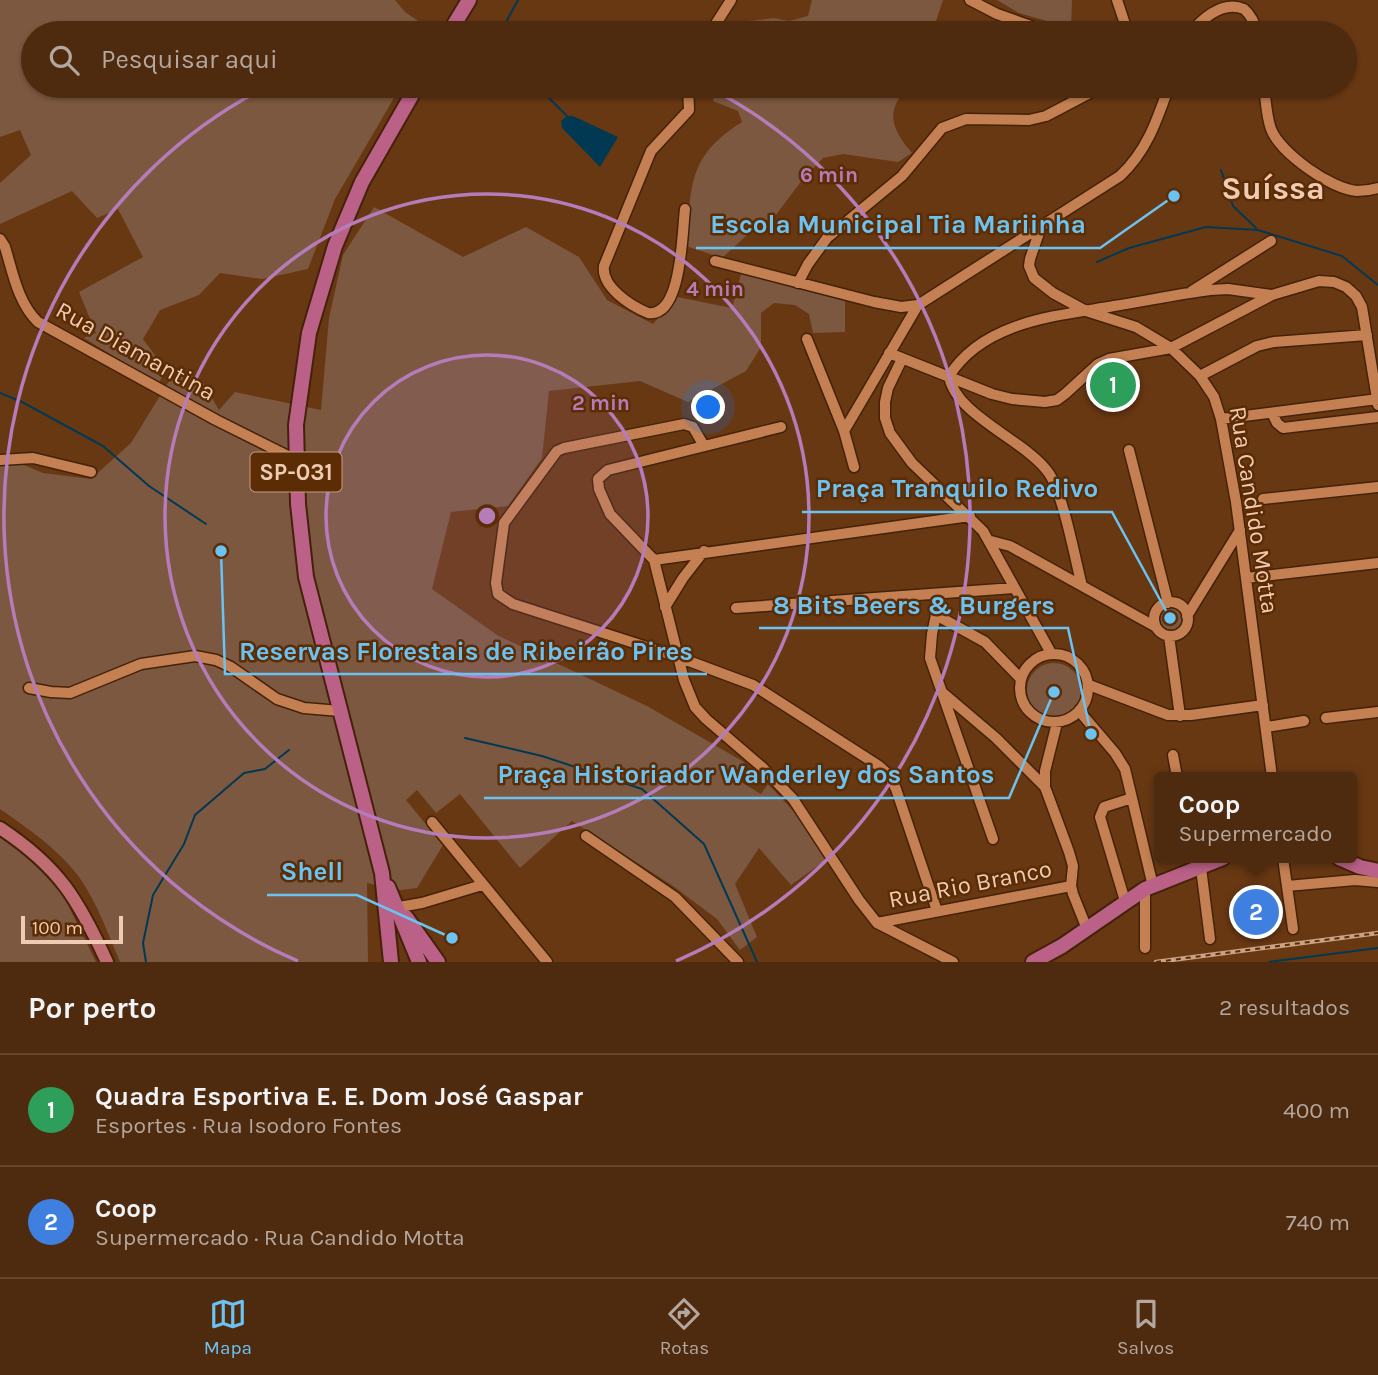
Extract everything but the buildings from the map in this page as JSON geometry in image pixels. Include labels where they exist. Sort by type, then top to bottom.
[{"type":"highway","points":[[456,21],[469,0]]},
{"type":"highway","name":"SP-031","points":[[391,962],[382,873],[306,578],[300,539],[296,460],[298,413],[309,333],[335,246],[362,182],[411,98]]},
{"type":"highway","points":[[1349,863],[1370,873]]},
{"type":"highway","points":[[1033,962],[1087,929],[1125,901],[1193,866]]},
{"type":"highway","name":"SP-031","points":[[382,873],[399,906],[420,961]]},
{"type":"highway","points":[[399,906],[438,962]]},
{"type":"main road","points":[[0,828],[41,858],[63,881],[107,962]]},
{"type":"street","points":[[718,21],[731,0]]},
{"type":"street","points":[[971,0],[1017,21]]},
{"type":"street","points":[[1117,0],[1124,21]]},
{"type":"street","points":[[1202,21],[1216,6],[1226,2],[1234,2],[1248,13],[1251,21]]},
{"type":"street","points":[[685,209],[676,284],[672,296],[662,309],[653,314],[642,311],[614,290],[605,277],[604,266],[647,159],[656,145],[689,110],[688,98]]},
{"type":"street","points":[[798,284],[812,257],[827,238],[902,176],[942,128],[966,119],[1029,120],[1046,116],[1080,98]]},
{"type":"street","points":[[715,261],[888,305],[918,305],[1120,176],[1131,166],[1149,140],[1165,98]]},
{"type":"street","points":[[1266,98],[1272,130],[1289,155],[1348,190],[1378,188]]},
{"type":"street","name":"Rua Candido Motta","points":[[1041,227],[1030,259],[1031,272],[1045,287],[1086,311],[1136,327],[1171,348],[1200,376],[1214,397],[1221,419],[1240,530],[1271,772]]},
{"type":"street","name":"Rua Diamantina","points":[[0,239],[23,303],[28,313],[38,322],[216,420],[296,460]]},
{"type":"street","points":[[1189,293],[1271,241]]},
{"type":"street","points":[[889,353],[992,394],[1045,402],[1065,394],[1098,363],[1171,348],[1272,295],[1319,281],[1334,282],[1346,287],[1356,296],[1362,307],[1378,401],[1221,419]]},
{"type":"street","points":[[1082,586],[1057,489],[1048,471],[961,401],[950,385],[949,376],[970,352],[1008,330],[1030,321],[1189,293],[1228,289],[1272,295]]},
{"type":"street","points":[[844,431],[918,305]]},
{"type":"street","points":[[1200,376],[1257,346],[1275,342],[1367,335]]},
{"type":"street","points":[[807,339],[844,431],[854,467]]},
{"type":"street","points":[[902,359],[888,388],[885,402],[890,433],[912,463],[970,516],[991,541],[1051,653]]},
{"type":"street","points":[[1272,413],[1276,423],[1283,428],[1378,417]]},
{"type":"street","points":[[704,446],[693,427],[684,424],[557,451],[503,527],[496,583],[498,594],[502,598],[753,685],[879,765],[889,775],[896,789],[937,911]]},
{"type":"street","points":[[781,427],[603,472],[598,479],[605,503],[616,523],[654,560],[684,680],[695,707],[793,799],[877,923],[953,962]]},
{"type":"street","points":[[1129,450],[1168,603]]},
{"type":"street","points":[[0,460],[33,458],[91,472]]},
{"type":"street","points":[[1263,499],[1378,488]]},
{"type":"street","points":[[654,560],[705,551],[935,523],[970,516]]},
{"type":"street","points":[[1169,636],[1183,631],[1187,616],[1240,530]]},
{"type":"street","points":[[991,541],[1010,546],[1169,636]]},
{"type":"street","points":[[665,607],[682,578],[705,551]]},
{"type":"street","points":[[1245,578],[1378,563]]},
{"type":"street","points":[[736,608],[1014,587]]},
{"type":"street","points":[[940,594],[930,651],[940,691],[993,839]]},
{"type":"street","points":[[1156,628],[1156,612],[1168,603],[1178,604],[1187,616]]},
{"type":"street","points":[[936,615],[985,642],[1021,679]]},
{"type":"street","points":[[1169,636],[1180,716]]},
{"type":"street","points":[[1051,653],[1064,655],[1078,664],[1089,685],[1088,695],[1080,712],[1057,723],[1039,720],[1025,707],[1021,698],[1021,679],[1031,663],[1051,653]]},
{"type":"street","points":[[29,688],[69,693],[141,664],[195,656],[216,660],[230,667],[277,699],[304,708],[341,711]]},
{"type":"street","points":[[1089,685],[1157,712],[1180,716],[1263,705]]},
{"type":"street","points":[[940,691],[996,738],[1045,788]]},
{"type":"street","points":[[1080,712],[1122,762],[1132,798],[1149,887],[1145,948]]},
{"type":"street","points":[[1326,718],[1378,712]]},
{"type":"street","points":[[1266,727],[1304,721]]},
{"type":"street","points":[[1057,723],[1045,772],[1045,788],[1073,866],[1071,886],[1087,929]]},
{"type":"street","points":[[1173,755],[1176,772]]},
{"type":"street","points":[[1125,901],[1100,817],[1104,807],[1132,798]]},
{"type":"street","points":[[432,822],[547,962]]},
{"type":"street","points":[[586,836],[675,897],[738,962]]},
{"type":"street","points":[[1284,863],[1293,929]]},
{"type":"street","points":[[1193,866],[1210,939]]},
{"type":"street","points":[[1287,886],[1370,873],[1378,882]]},
{"type":"street","points":[[399,906],[410,909],[482,885]]},
{"type":"street","name":"Rua Rio Branco","points":[[877,923],[1071,886]]},
{"type":"shaded area","points":[[0,0],[395,0],[405,12],[418,21],[21,21],[21,98],[394,98],[335,199],[308,269],[262,279],[220,273],[199,295],[160,310],[143,339],[165,369],[159,384],[84,338],[96,333],[79,292],[143,257],[118,209],[97,218],[72,191],[0,224],[0,183],[31,155],[20,130],[0,137]]},
{"type":"shaded area","points":[[812,0],[943,0],[936,21],[789,21],[808,16]]},
{"type":"shaded area","points":[[997,0],[1072,0],[1071,21],[1047,21],[1019,13]]},
{"type":"shaded area","points":[[774,18],[789,21],[748,21]]},
{"type":"shaded area","points":[[714,98],[900,98],[893,119],[899,135],[912,153],[898,162],[843,154],[823,158],[775,216],[758,225],[722,258],[686,246],[692,190],[701,161],[710,148],[742,122],[738,111],[713,101]]},
{"type":"shaded area","points":[[374,207],[463,257],[526,227],[579,257],[607,300],[653,324],[677,297],[732,308],[741,274],[845,301],[845,332],[813,333],[809,314],[795,305],[774,303],[761,313],[761,347],[746,371],[688,402],[640,381],[549,391],[542,458],[508,506],[451,512],[432,589],[497,635],[647,706],[744,762],[734,778],[761,794],[768,784],[797,815],[826,860],[791,885],[759,848],[735,884],[757,937],[740,950],[717,919],[673,886],[572,821],[520,868],[460,794],[436,813],[417,790],[406,800],[443,845],[417,888],[401,890],[367,883],[368,962],[120,962],[97,907],[79,877],[52,848],[0,809],[0,455],[43,473],[91,479],[131,443],[177,368],[202,381],[219,410],[235,392],[321,410],[329,318],[343,255]]},
{"type":"shaded area","points":[[1129,373],[1131,394],[1097,397],[1095,377]]},
{"type":"shaded area","points":[[1170,607],[1179,611],[1183,620],[1179,629],[1170,633],[1161,629],[1157,620],[1161,611]]},
{"type":"shaded area","points":[[1054,663],[1073,671],[1081,690],[1073,709],[1054,717],[1035,709],[1027,690],[1035,671]]},
{"type":"shaded area","points":[[0,836],[30,858],[61,891],[96,962],[0,962]]},
{"type":"water","points":[[567,116],[573,116],[618,137],[600,167],[562,128],[561,121]]},
{"type":"waterway","points":[[507,21],[518,0]]},
{"type":"waterway","points":[[549,98],[567,116]]},
{"type":"waterway","points":[[1221,170],[1233,206],[1256,228]]},
{"type":"waterway","points":[[1097,262],[1129,248],[1206,227],[1258,230],[1342,256],[1378,285]]},
{"type":"waterway","points":[[0,393],[103,446],[149,486],[206,524]]},
{"type":"waterway","points":[[465,738],[542,756],[642,789],[704,844],[757,962]]},
{"type":"waterway","points":[[146,962],[143,943],[153,895],[184,844],[195,815],[244,773],[265,769],[289,750]]},
{"type":"waterway","points":[[1269,962],[1378,948]]},
{"type":"railway","points":[[1156,962],[1378,933]]},
{"type":"place","name":"Escola Municipal Tia Mariinha","points":[[1174,196]]},
{"type":"place","name":"Quadra Esportiva E. E. Dom José Gaspar","points":[[1113,385]]},
{"type":"place","name":"Reservas Florestais de Ribeirão Pires","points":[[221,551]]},
{"type":"place","name":"Praça Tranquilo Redivo","points":[[1170,618]]},
{"type":"place","name":"Praça Historiador Wanderley dos Santos","points":[[1054,692]]},
{"type":"place","name":"8 Bits Beers & Burgers","points":[[1091,734]]},
{"type":"place","name":"Coop","points":[[1256,912]]},
{"type":"place","name":"Shell","points":[[452,938]]},
{"type":"district","name":"Suíssa","points":[[1273,188]]}]
